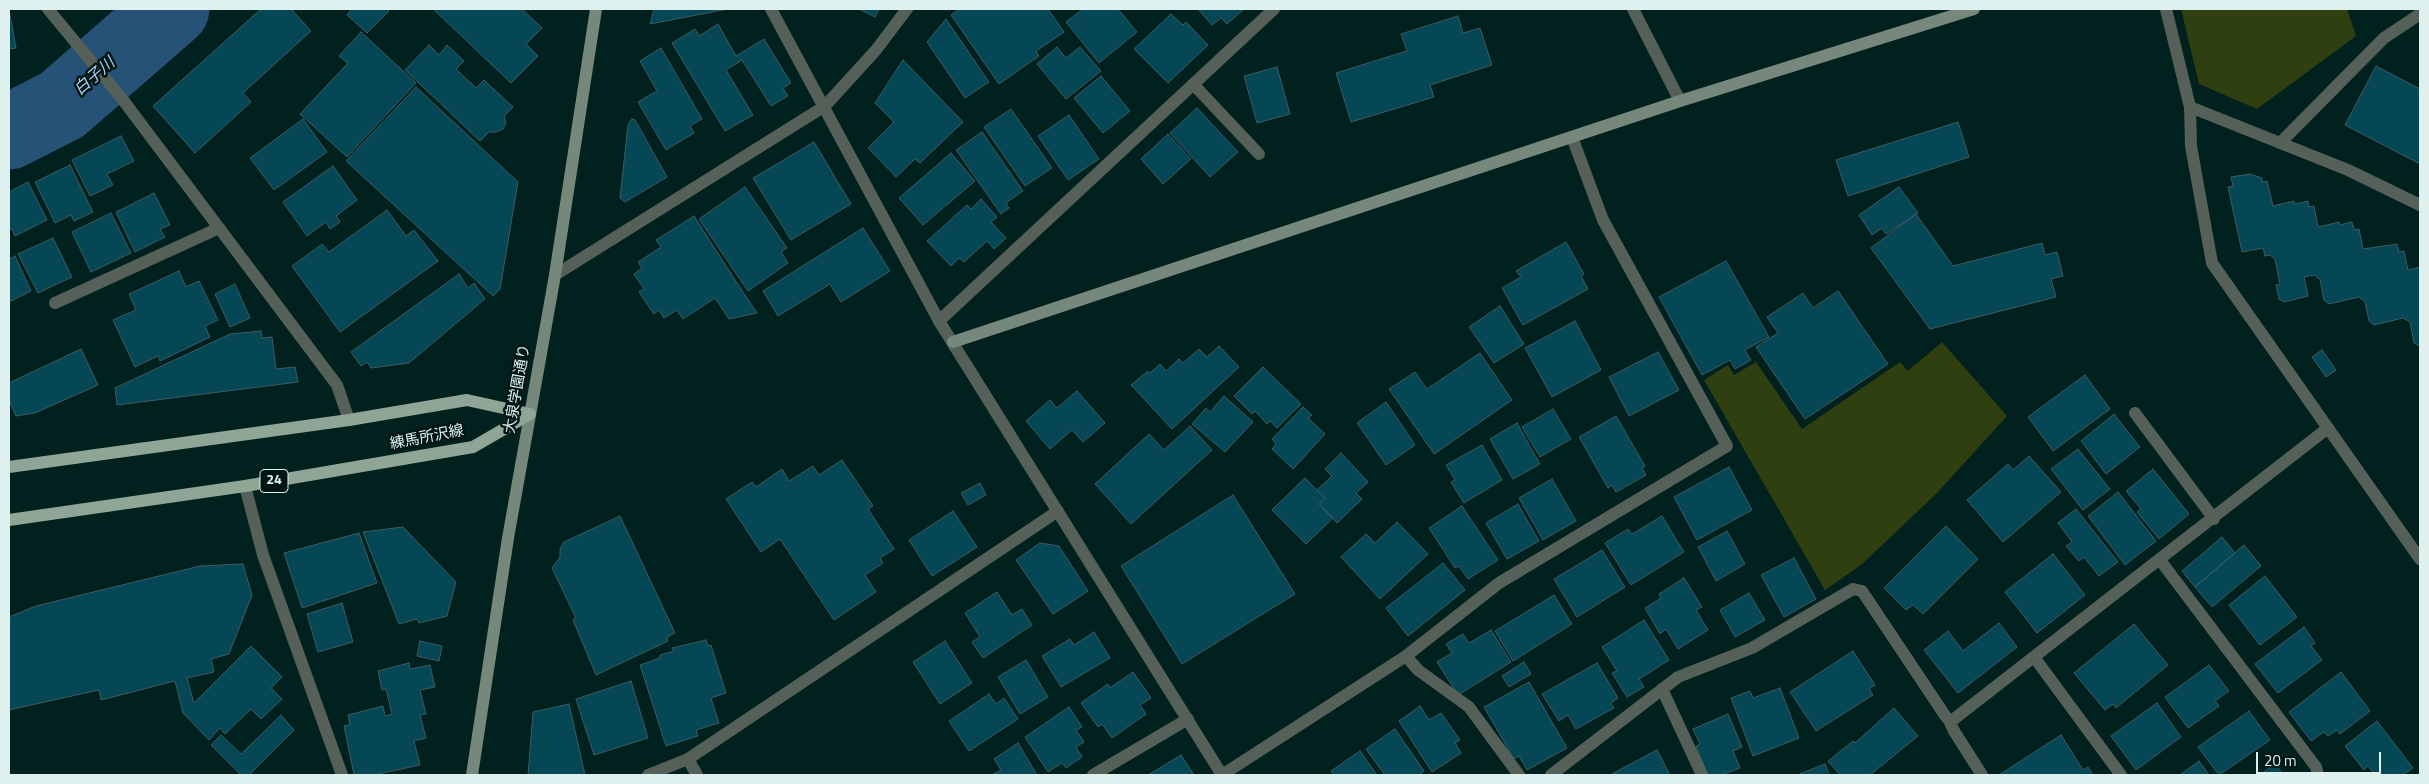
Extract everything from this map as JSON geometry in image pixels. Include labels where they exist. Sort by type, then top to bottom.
[{"type":"main road","name":"練馬所沢線","points":[[9,467],[349,420],[467,400],[530,414]]},
{"type":"main road","name":"練馬所沢線","points":[[9,520],[245,486],[473,447],[530,414]]},
{"type":"street","points":[[48,9],[121,98],[337,385],[349,420]]},
{"type":"street","name":"大泉学園通り","points":[[472,775],[508,538],[555,275],[596,9]]},
{"type":"street","points":[[771,9],[825,106],[939,321],[1222,775],[1406,656],[1499,583],[1727,446],[1602,220],[1572,137]]},
{"type":"street","points":[[555,275],[825,106],[876,50],[907,9]]},
{"type":"street","points":[[939,321],[1274,9]]},
{"type":"street","points":[[1633,9],[1680,101]]},
{"type":"street","points":[[953,342],[1680,101],[1974,9]]},
{"type":"street","points":[[2166,9],[2190,107],[2191,146],[2212,263],[2420,559]]},
{"type":"street","points":[[2280,143],[2384,38],[2420,14]]},
{"type":"street","points":[[1194,84],[1259,154]]},
{"type":"street","points":[[2190,107],[2348,170],[2420,205]]},
{"type":"street","points":[[54,303],[219,228]]},
{"type":"street","points":[[2135,413],[2214,519]]},
{"type":"street","points":[[1949,720],[1954,720],[2214,519],[2328,428]]},
{"type":"street","points":[[245,486],[263,555],[342,775]]},
{"type":"street","points":[[648,775],[688,759],[1058,511]]},
{"type":"street","points":[[2160,560],[2316,767],[2318,775]]},
{"type":"street","points":[[1551,775],[1678,677],[1752,648],[1853,589],[1858,589],[1862,591],[1949,720],[1982,775]]},
{"type":"street","points":[[1406,656],[1418,670],[1469,707],[1519,775]]},
{"type":"street","points":[[2034,657],[2121,775]]},
{"type":"street","points":[[1662,689],[1702,775]]},
{"type":"street","points":[[1093,775],[1188,719]]},
{"type":"street","points":[[688,759],[697,775]]},
{"type":"green space","points":[[2181,9],[2347,9],[2356,36],[2257,109],[2199,84]]},
{"type":"green space","points":[[1942,342],[2007,416],[1937,493],[1861,565],[1825,590],[1704,380],[1728,365],[1734,375],[1756,362],[1802,429],[1900,362],[1908,371]]},
{"type":"building","points":[[9,9],[16,48],[9,49]]},
{"type":"building","points":[[261,9],[291,9],[311,31],[243,93],[251,102],[195,153],[153,106]]},
{"type":"building","points":[[352,9],[387,9],[389,11],[367,33],[347,15]]},
{"type":"building","points":[[433,9],[522,9],[542,28],[526,44],[538,56],[511,83]]},
{"type":"building","points":[[654,9],[728,9],[650,24]]},
{"type":"building","points":[[859,9],[879,9],[875,17]]},
{"type":"building","points":[[959,9],[1048,9],[1064,32],[1036,51],[1039,56],[999,84],[951,15]]},
{"type":"building","points":[[1083,9],[1118,9],[1137,32],[1099,63],[1066,22]]},
{"type":"building","points":[[1198,9],[1244,9],[1227,24],[1221,18],[1212,25]]},
{"type":"building","points":[[1171,14],[1183,25],[1186,22],[1208,45],[1168,83],[1134,49]]},
{"type":"building","points":[[1458,16],[1463,33],[1480,28],[1492,65],[1430,85],[1434,97],[1351,122],[1336,73],[1407,51],[1401,34]]},
{"type":"building","points":[[946,19],[989,82],[965,98],[927,42]]},
{"type":"building","points":[[718,24],[736,56],[764,39],[791,83],[783,88],[788,96],[771,106],[742,60],[726,70],[753,115],[725,131],[672,43],[695,29],[699,36]]},
{"type":"building","points":[[361,32],[416,83],[347,157],[300,114],[348,63],[339,56]]},
{"type":"building","points":[[429,45],[439,55],[447,45],[464,61],[456,69],[476,88],[484,80],[513,107],[504,116],[506,123],[503,129],[489,132],[480,141],[405,70]]},
{"type":"building","points":[[1057,47],[1066,58],[1080,47],[1101,71],[1066,99],[1037,64]]},
{"type":"building","points":[[661,48],[702,119],[690,126],[694,133],[666,150],[638,102],[657,91],[640,61]]},
{"type":"building","points":[[903,60],[963,122],[920,163],[915,159],[896,177],[868,148],[894,122],[875,103]]},
{"type":"building","points":[[2376,66],[2420,89],[2420,164],[2345,125]]},
{"type":"building","points":[[1277,67],[1290,114],[1257,123],[1244,76]]},
{"type":"building","points":[[1101,76],[1130,111],[1103,133],[1074,98]]},
{"type":"building","points":[[416,87],[518,182],[500,289],[493,296],[346,161]]},
{"type":"building","points":[[1197,108],[1238,152],[1210,177],[1170,133]]},
{"type":"building","points":[[1011,109],[1052,168],[1025,186],[984,127]]},
{"type":"building","points":[[1069,115],[1099,159],[1068,180],[1038,136]]},
{"type":"building","points":[[303,119],[327,152],[274,190],[250,158]]},
{"type":"building","points":[[632,119],[635,120],[667,177],[625,202],[620,198],[628,125]]},
{"type":"building","points":[[1958,122],[1969,157],[1848,196],[1836,160]]},
{"type":"building","points":[[982,132],[1023,191],[1006,203],[1009,208],[1001,214],[956,150]]},
{"type":"building","points":[[1168,134],[1191,159],[1163,184],[1141,159]]},
{"type":"building","points":[[121,136],[134,161],[107,174],[113,185],[90,196],[72,160]]},
{"type":"building","points":[[814,142],[851,204],[791,240],[753,178]]},
{"type":"building","points":[[951,153],[975,181],[923,225],[899,198]]},
{"type":"building","points":[[70,165],[93,212],[74,221],[71,215],[55,223],[35,182]]},
{"type":"building","points":[[333,166],[357,200],[336,216],[340,222],[330,229],[326,222],[307,236],[283,202]]},
{"type":"building","points":[[2250,174],[2262,178],[2262,182],[2267,181],[2273,206],[2294,201],[2295,204],[2308,201],[2309,207],[2314,206],[2318,227],[2339,222],[2340,225],[2352,222],[2354,230],[2359,229],[2363,249],[2397,244],[2399,252],[2404,251],[2408,270],[2420,267],[2420,346],[2414,343],[2410,322],[2403,318],[2374,325],[2369,321],[2365,302],[2359,297],[2329,304],[2324,300],[2320,279],[2314,275],[2304,277],[2308,296],[2284,302],[2279,299],[2276,285],[2280,284],[2275,259],[2270,255],[2265,256],[2263,248],[2242,252],[2228,187],[2233,186],[2231,177]]},
{"type":"building","points":[[28,182],[47,220],[15,236],[12,229],[9,230],[9,192]]},
{"type":"building","points":[[745,187],[787,248],[781,252],[788,263],[748,291],[699,219]]},
{"type":"building","points":[[1899,187],[1918,213],[1886,234],[1882,228],[1872,235],[1859,215]]},
{"type":"building","points":[[154,193],[170,225],[160,229],[165,237],[135,252],[116,212]]},
{"type":"building","points":[[981,199],[997,217],[991,222],[1006,238],[994,249],[987,241],[964,262],[959,258],[951,266],[927,241],[967,205],[971,209]]},
{"type":"building","points":[[387,210],[406,236],[414,230],[438,261],[340,332],[292,266],[322,244],[329,252]]},
{"type":"building","points":[[111,213],[131,253],[91,272],[72,232]]},
{"type":"building","points":[[1916,214],[1953,266],[2042,243],[2045,255],[2057,252],[2063,276],[2051,279],[2056,297],[1930,329],[1871,248]]},
{"type":"building","points":[[694,216],[757,313],[729,319],[715,298],[683,319],[677,310],[664,318],[659,310],[654,314],[639,292],[644,289],[634,274],[642,268],[638,262],[661,247],[656,240]]},
{"type":"building","points":[[863,228],[890,271],[841,302],[830,284],[778,316],[763,291]]},
{"type":"building","points":[[53,238],[72,277],[38,293],[18,254]]},
{"type":"building","points":[[1566,242],[1584,274],[1581,276],[1588,289],[1523,325],[1502,288],[1521,277],[1516,271]]},
{"type":"building","points":[[15,256],[31,291],[9,302],[9,259]]},
{"type":"building","points":[[1726,261],[1769,337],[1745,350],[1751,360],[1735,369],[1730,360],[1702,375],[1659,297]]},
{"type":"building","points":[[179,271],[186,287],[199,281],[218,320],[205,326],[210,337],[160,361],[158,356],[135,367],[113,320],[136,310],[129,294]]},
{"type":"building","points":[[459,274],[468,288],[474,283],[485,299],[409,363],[371,368],[367,362],[361,366],[351,352]]},
{"type":"building","points":[[235,284],[250,318],[230,327],[215,294]]},
{"type":"building","points":[[1838,291],[1888,364],[1805,419],[1756,347],[1778,333],[1767,317],[1803,293],[1813,308]]},
{"type":"building","points":[[1500,306],[1524,344],[1494,363],[1469,327]]},
{"type":"building","points":[[1575,321],[1601,370],[1552,397],[1525,348]]},
{"type":"building","points":[[261,331],[262,338],[272,337],[276,369],[295,367],[298,382],[117,405],[115,388],[230,334]]},
{"type":"building","points":[[1219,346],[1239,367],[1172,429],[1131,385],[1160,364],[1166,371],[1179,359],[1183,363],[1199,349],[1207,357]]},
{"type":"building","points":[[81,349],[98,385],[35,413],[16,416],[9,400],[9,383]]},
{"type":"building","points":[[2322,350],[2336,370],[2326,377],[2312,357]]},
{"type":"building","points":[[1658,352],[1679,390],[1629,416],[1609,377]]},
{"type":"building","points":[[1480,353],[1512,400],[1434,454],[1389,389],[1415,372],[1427,389]]},
{"type":"building","points":[[1263,367],[1301,404],[1277,428],[1270,421],[1267,424],[1255,411],[1252,414],[1234,396]]},
{"type":"building","points":[[2085,375],[2110,409],[2053,451],[2028,417]]},
{"type":"building","points":[[1077,391],[1105,423],[1083,442],[1072,430],[1050,449],[1026,421],[1050,400],[1057,408]]},
{"type":"building","points":[[1224,396],[1253,422],[1225,452],[1192,424],[1206,408],[1210,412]]},
{"type":"building","points":[[1386,402],[1415,445],[1386,465],[1357,423]]},
{"type":"building","points":[[1303,407],[1312,415],[1308,418],[1325,434],[1293,469],[1272,449],[1276,444],[1272,439]]},
{"type":"building","points":[[1553,409],[1571,439],[1540,457],[1522,427]]},
{"type":"building","points":[[2114,414],[2140,447],[2106,474],[2081,441]]},
{"type":"building","points":[[1616,416],[1645,466],[1642,468],[1646,475],[1616,492],[1612,485],[1608,488],[1579,437]]},
{"type":"building","points":[[1517,423],[1540,464],[1513,479],[1490,439]]},
{"type":"building","points":[[1190,426],[1212,450],[1131,524],[1095,484],[1149,434],[1164,450]]},
{"type":"building","points":[[1482,445],[1502,480],[1464,503],[1451,482],[1455,480],[1446,465]]},
{"type":"building","points":[[2078,449],[2110,489],[2083,510],[2051,469]]},
{"type":"building","points":[[1341,453],[1368,482],[1356,493],[1362,499],[1337,523],[1319,504],[1325,498],[1317,490],[1332,476],[1325,469]]},
{"type":"building","points":[[2029,456],[2061,492],[2003,542],[1967,500],[2008,464],[2013,470]]},
{"type":"building","points":[[842,460],[873,506],[868,509],[894,549],[880,558],[883,563],[865,575],[876,592],[834,620],[780,539],[761,552],[726,499],[752,482],[756,487],[782,469],[789,481],[813,466],[819,475]]},
{"type":"building","points":[[1729,467],[1752,510],[1697,540],[1674,497]]},
{"type":"building","points":[[2153,469],[2189,514],[2159,539],[2137,512],[2141,509],[2126,491]]},
{"type":"building","points":[[1305,478],[1325,498],[1319,504],[1333,518],[1306,544],[1272,510]]},
{"type":"building","points":[[1552,479],[1576,521],[1543,540],[1519,498]]},
{"type":"building","points":[[980,483],[986,495],[968,505],[961,493]]},
{"type":"building","points":[[2118,492],[2156,541],[2125,565],[2088,516]]},
{"type":"building","points":[[1233,495],[1295,594],[1182,664],[1121,566]]},
{"type":"building","points":[[1518,504],[1539,541],[1507,559],[1486,523]]},
{"type":"building","points":[[1462,506],[1498,560],[1468,579],[1459,566],[1455,568],[1429,528]]},
{"type":"building","points":[[2076,509],[2118,562],[2099,576],[2084,557],[2079,561],[2066,546],[2072,542],[2058,523]]},
{"type":"building","points":[[953,511],[977,547],[932,576],[909,540]]},
{"type":"building","points":[[620,516],[675,633],[667,637],[668,641],[596,675],[573,620],[576,618],[552,568],[560,557],[560,549],[564,542]]},
{"type":"building","points":[[1662,516],[1684,552],[1631,585],[1605,543],[1628,529],[1632,534]]},
{"type":"building","points":[[1397,522],[1428,554],[1380,599],[1341,557],[1366,534],[1375,543]]},
{"type":"building","points":[[1946,526],[1978,559],[1923,614],[1913,605],[1906,610],[1884,588]]},
{"type":"building","points":[[403,527],[456,582],[447,616],[419,623],[417,619],[399,624],[363,532]]},
{"type":"building","points":[[1727,531],[1745,564],[1716,581],[1698,547]]},
{"type":"building","points":[[359,533],[377,583],[302,608],[284,553]]},
{"type":"building","points":[[2222,537],[2235,553],[2195,587],[2182,571]]},
{"type":"building","points":[[1040,543],[1059,546],[1088,591],[1053,614],[1016,560]]},
{"type":"building","points":[[2244,545],[2261,566],[2212,607],[2195,587]]},
{"type":"building","points":[[1602,550],[1625,587],[1577,617],[1554,579]]},
{"type":"building","points":[[2053,554],[2085,595],[2037,633],[2005,592]]},
{"type":"building","points":[[1794,558],[1816,599],[1784,617],[1761,575]]},
{"type":"building","points":[[1443,563],[1465,590],[1408,636],[1386,608]]},
{"type":"building","points":[[243,564],[252,595],[229,654],[211,659],[214,672],[187,678],[194,703],[251,646],[282,677],[271,688],[282,699],[261,719],[251,709],[225,734],[220,728],[209,740],[183,713],[175,681],[101,700],[99,690],[9,710],[9,617],[36,606],[200,566]]},
{"type":"building","points":[[2265,576],[2297,617],[2260,645],[2229,605]]},
{"type":"building","points":[[1684,578],[1702,607],[1696,610],[1708,630],[1678,649],[1666,629],[1660,634],[1645,608],[1661,598],[1659,594]]},
{"type":"building","points":[[997,592],[1012,615],[1022,609],[1032,625],[983,658],[972,642],[980,637],[965,613]]},
{"type":"building","points":[[1749,593],[1765,620],[1735,637],[1720,610]]},
{"type":"building","points":[[1554,595],[1572,624],[1513,661],[1495,631]]},
{"type":"building","points":[[342,603],[353,642],[318,652],[307,614]]},
{"type":"building","points":[[1644,620],[1669,660],[1639,679],[1644,687],[1627,697],[1612,673],[1617,671],[1602,647]]},
{"type":"building","points":[[1999,623],[2017,647],[1958,693],[1924,650],[1948,631],[1963,651]]},
{"type":"building","points":[[2134,624],[2168,665],[2116,708],[2113,704],[2105,710],[2074,673]]},
{"type":"building","points":[[2304,627],[2315,643],[2311,646],[2322,660],[2278,693],[2255,664]]},
{"type":"building","points":[[1491,630],[1511,662],[1458,695],[1437,662],[1452,653],[1446,644],[1463,634],[1469,643]]},
{"type":"building","points":[[1094,632],[1110,658],[1061,687],[1042,656],[1070,639],[1074,645]]},
{"type":"building","points":[[706,640],[708,646],[711,645],[726,693],[711,698],[719,723],[696,730],[698,736],[666,746],[640,665],[660,658],[660,655],[674,651],[672,648]]},
{"type":"building","points":[[420,641],[442,646],[439,661],[417,656]]},
{"type":"building","points":[[945,641],[972,683],[940,704],[913,662]]},
{"type":"building","points":[[1853,651],[1875,685],[1869,689],[1873,695],[1816,731],[1790,692]]},
{"type":"building","points":[[1026,660],[1048,697],[1020,714],[998,677]]},
{"type":"building","points":[[1524,662],[1531,674],[1509,687],[1502,676]]},
{"type":"building","points":[[409,663],[410,669],[430,665],[435,687],[420,690],[426,714],[420,715],[426,738],[414,741],[420,765],[373,775],[354,775],[344,726],[350,725],[348,715],[383,706],[385,716],[392,714],[386,689],[382,690],[378,671]]},
{"type":"building","points":[[1597,663],[1618,698],[1611,703],[1614,708],[1576,729],[1568,715],[1559,721],[1542,694]]},
{"type":"building","points":[[2209,665],[2229,691],[2215,701],[2219,706],[2188,728],[2165,697]]},
{"type":"building","points":[[1133,672],[1151,698],[1140,705],[1146,714],[1112,738],[1102,724],[1098,727],[1081,703],[1108,684],[1110,688]]},
{"type":"building","points":[[2341,672],[2370,711],[2340,734],[2337,730],[2328,736],[2324,732],[2311,741],[2289,712]]},
{"type":"building","points":[[631,681],[648,738],[594,755],[576,699]]},
{"type":"building","points":[[1529,682],[1567,748],[1527,770],[1519,756],[1514,759],[1484,707]]},
{"type":"building","points":[[1780,688],[1799,738],[1753,756],[1731,698],[1750,691],[1753,698]]},
{"type":"building","points":[[989,694],[996,704],[1004,698],[1018,719],[969,751],[949,721]]},
{"type":"building","points":[[2157,703],[2181,737],[2136,770],[2111,736]]},
{"type":"building","points":[[569,704],[585,775],[528,775],[533,712]]},
{"type":"building","points":[[1420,706],[1429,720],[1441,713],[1460,740],[1455,743],[1461,753],[1432,772],[1399,721]]},
{"type":"building","points":[[1069,707],[1082,727],[1076,730],[1084,742],[1076,747],[1082,757],[1066,768],[1062,763],[1048,772],[1025,737]]},
{"type":"building","points":[[1894,708],[1918,736],[1870,775],[1840,775],[1828,761],[1853,741],[1855,743]]},
{"type":"building","points":[[2249,711],[2270,740],[2219,775],[2198,747]]},
{"type":"building","points":[[1728,714],[1742,747],[1733,751],[1740,768],[1721,775],[1708,775],[1696,746],[1700,744],[1693,729]]},
{"type":"building","points":[[281,715],[294,730],[249,775],[241,775],[211,745],[221,735],[241,754]]},
{"type":"building","points":[[2377,721],[2413,768],[2403,775],[2375,775],[2368,766],[2364,770],[2345,746]]},
{"type":"building","points":[[1395,729],[1424,771],[1419,775],[1385,775],[1366,749]]},
{"type":"building","points":[[2061,735],[2083,770],[2088,767],[2093,775],[1999,775]]},
{"type":"building","points":[[1018,743],[1037,775],[992,775],[1001,770],[994,759]]},
{"type":"building","points":[[1657,750],[1670,775],[1610,775]]},
{"type":"building","points":[[1360,751],[1377,775],[1334,775],[1331,771]]},
{"type":"building","points":[[1181,755],[1194,775],[1148,775]]},
{"type":"building","points":[[2199,761],[2209,775],[2180,775]]},
{"type":"building","points":[[1825,764],[1829,775],[1797,775]]},
{"type":"building","points":[[2275,764],[2283,775],[2260,775]]},
{"type":"waterway","name":"白子川","points":[[9,132],[62,105],[172,9]]}]
